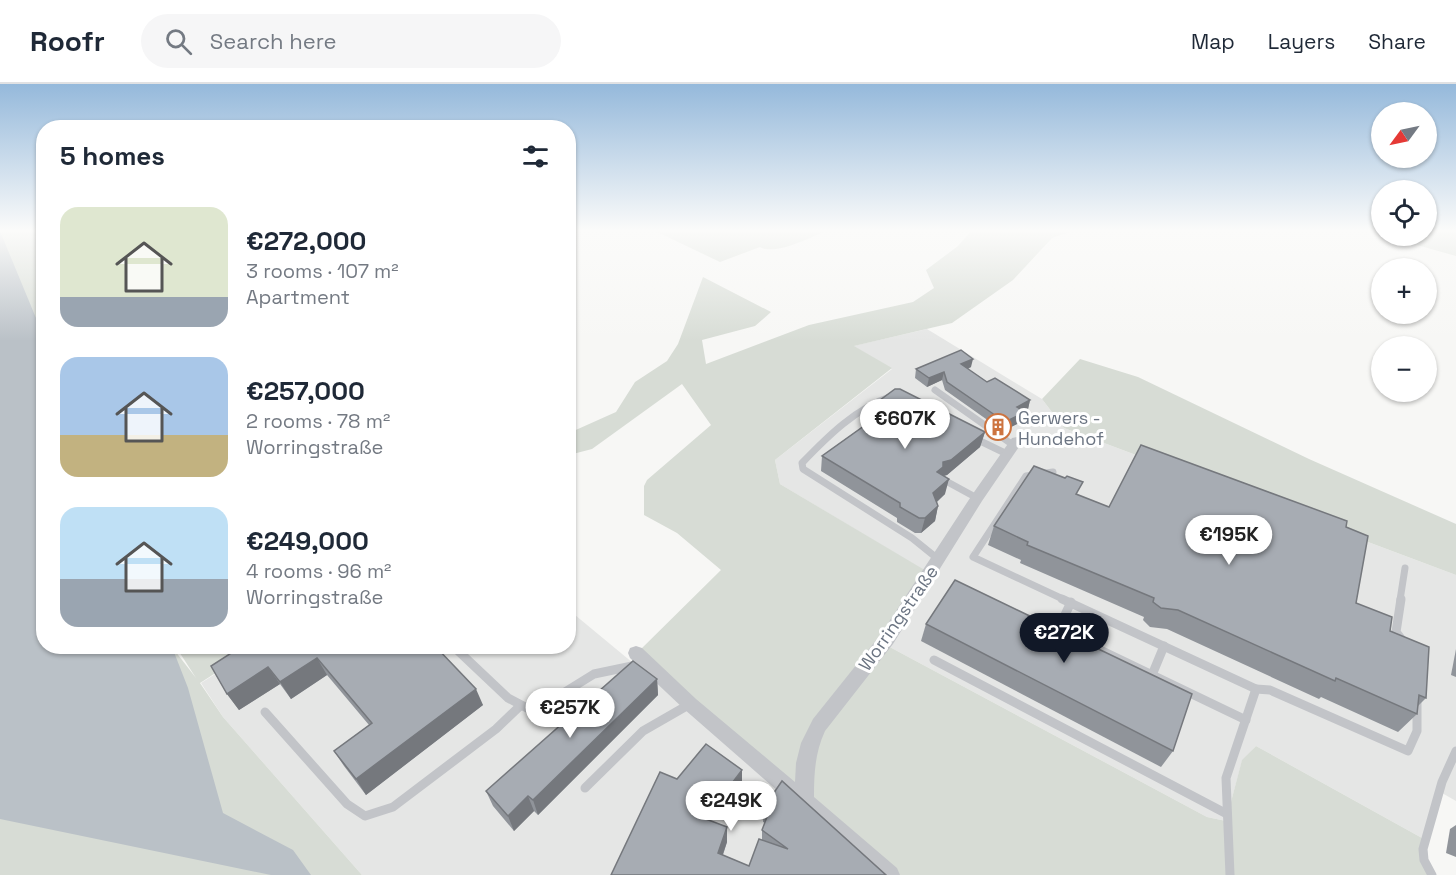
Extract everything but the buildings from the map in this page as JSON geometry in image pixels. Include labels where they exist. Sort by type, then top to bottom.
[{"type":"street","name":"Worringstraße","points":[[804,801],[805,763],[810,742],[819,725],[887,639],[1012,447]]},
{"type":"street","points":[[641,658],[690,704],[890,875]]},
{"type":"lane","points":[[935,390],[1012,447]]},
{"type":"lane","points":[[901,398],[892,396],[884,398],[852,418],[814,450],[802,463],[803,469],[912,538],[938,560]]},
{"type":"lane","points":[[966,434],[1012,447]]},
{"type":"lane","points":[[1053,472],[1026,476],[973,557],[1257,689],[1270,690],[1408,751],[1417,731],[1417,696]]},
{"type":"lane","points":[[944,480],[977,498]]},
{"type":"lane","points":[[1405,568],[1396,632],[1407,647]]},
{"type":"lane","points":[[1071,602],[1058,630],[1079,640]]},
{"type":"lane","points":[[1089,645],[1246,720]]},
{"type":"lane","points":[[1152,675],[1164,646]]},
{"type":"lane","points":[[461,654],[508,698],[527,708],[545,703],[594,674],[641,658]]},
{"type":"lane","points":[[934,660],[1227,814]]},
{"type":"lane","points":[[1230,875],[1226,778],[1257,689]]},
{"type":"lane","points":[[585,788],[643,731],[690,704]]},
{"type":"lane","points":[[265,712],[347,804],[365,816],[393,807],[496,729],[520,706]]},
{"type":"lane","points":[[1432,875],[1426,866],[1422,850],[1446,769],[1456,751]]},
{"type":"shaded area","points":[[0,267],[36,267],[36,654],[177,654],[196,678],[181,654],[245,654],[200,683],[223,717],[362,875],[0,875]]},
{"type":"shaded area","points":[[0,267],[15,267],[36,318],[36,654],[175,654],[188,688],[223,813],[293,850],[311,875],[271,875],[0,819]]},
{"type":"shaded area","points":[[930,267],[1025,267],[1013,280],[952,323],[854,346],[892,368],[775,460],[780,484],[928,572],[816,721],[801,798],[639,651],[721,570],[677,533],[644,515],[644,486],[647,480],[711,425],[682,384],[592,449],[576,453],[576,430],[616,412],[635,382],[667,361],[678,344],[703,277],[771,312],[755,326],[702,340],[706,364],[809,325],[913,302],[934,288],[926,270]]},
{"type":"shaded area","points":[[927,329],[1042,399],[1064,428],[1456,575],[1456,801],[1442,793],[1422,838],[1256,746],[1242,761],[1226,821],[1207,817],[886,645],[930,574],[780,484],[775,460],[892,369],[853,346]]},
{"type":"shaded area","points":[[1080,359],[1138,377],[1309,459],[1456,524],[1456,575],[1064,428],[1042,399]]},
{"type":"shaded area","points":[[576,616],[886,875],[362,875],[223,717],[201,683],[247,654],[576,654]]},
{"type":"shaded area","points":[[886,645],[1207,817],[1226,821],[1242,760],[1256,746],[1422,838],[1430,875],[893,875],[806,800],[821,728]]},
{"type":"place","name":"Gerwers - Hundehof","points":[[998,427]]}]
